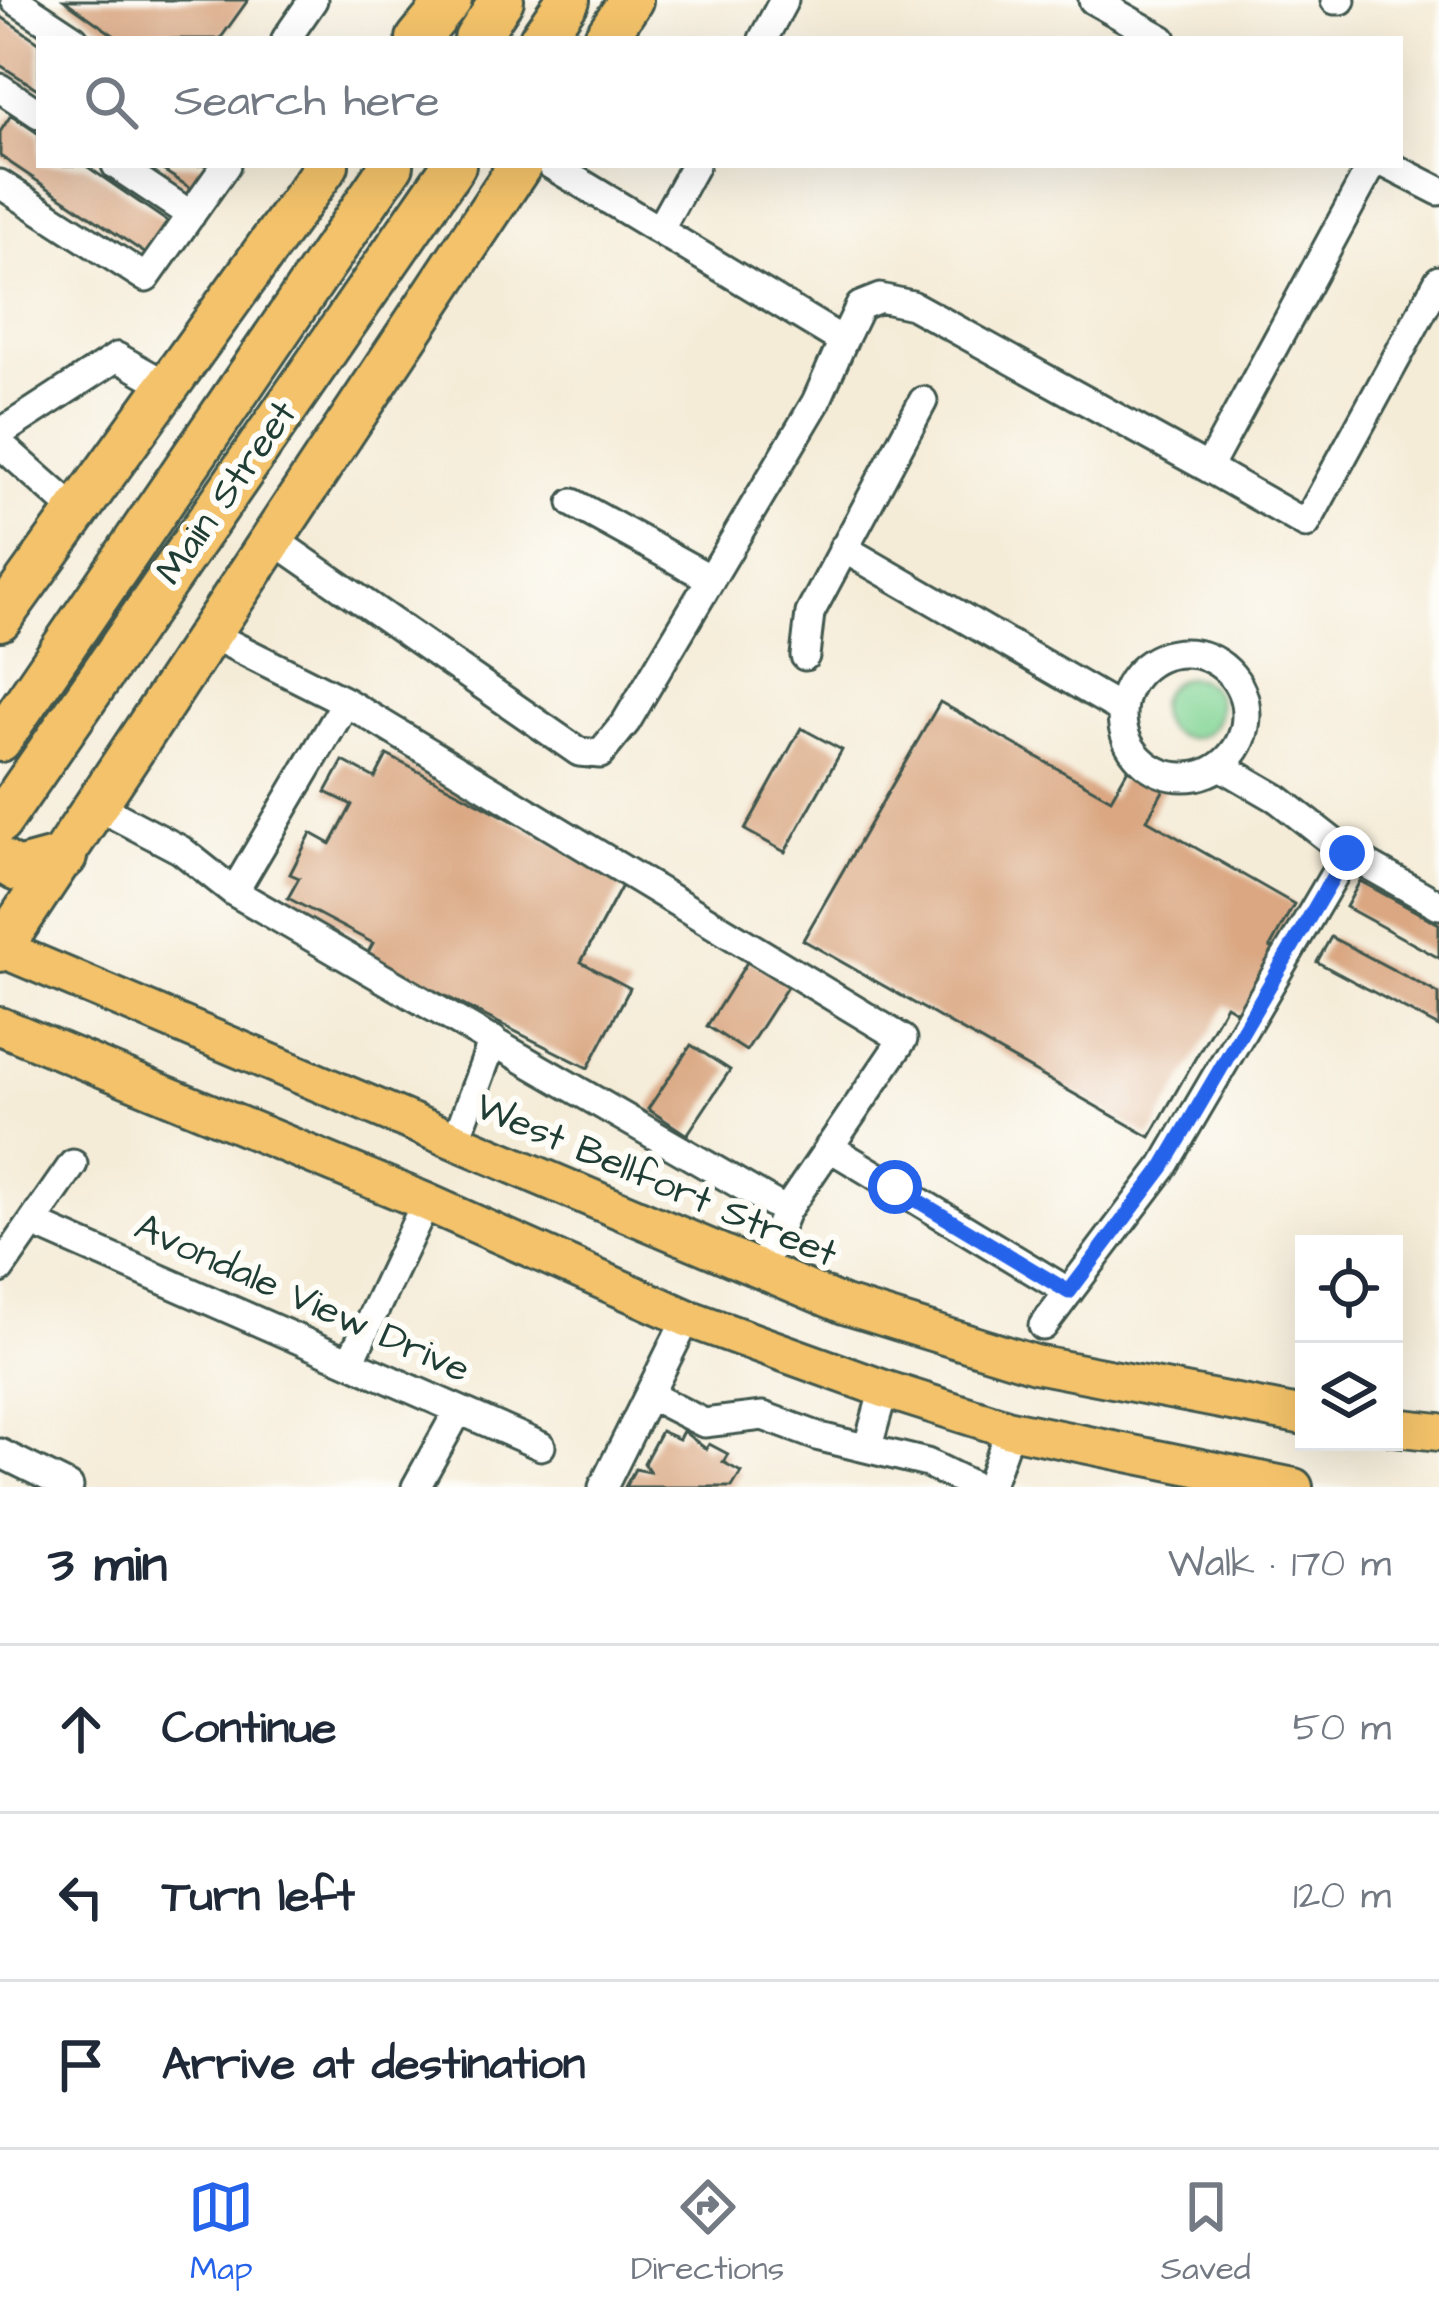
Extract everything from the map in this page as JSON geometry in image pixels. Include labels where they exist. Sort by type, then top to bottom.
[{"type":"highway","points":[[420,36],[450,0]]},
{"type":"highway","points":[[478,36],[502,0]]},
{"type":"highway","points":[[543,36],[568,0]]},
{"type":"highway","points":[[607,36],[632,0]]},
{"type":"highway","points":[[0,619],[325,168]]},
{"type":"highway","name":"Main Street","points":[[0,740],[390,168]]},
{"type":"highway","name":"Main Street","points":[[0,822],[452,168]]},
{"type":"highway","points":[[0,949],[518,168]]},
{"type":"highway","points":[[0,860],[16,869],[65,857]]},
{"type":"main road","name":"West Bellfort Street","points":[[0,949],[760,1273],[908,1328],[1034,1364],[1175,1395],[1295,1414]]},
{"type":"main road","points":[[0,1026],[426,1202],[687,1318],[884,1389],[1010,1429],[1294,1487]]},
{"type":"main road","points":[[426,1202],[455,1143]]},
{"type":"main road","points":[[884,1389],[908,1328]]},
{"type":"main road","points":[[1403,1428],[1439,1432]]},
{"type":"street","points":[[15,0],[69,36]]},
{"type":"street","points":[[288,36],[314,0]]},
{"type":"street","points":[[765,36],[784,0]]},
{"type":"street","points":[[1093,0],[1157,36]]},
{"type":"street","points":[[0,88],[36,112]]},
{"type":"street","points":[[121,168],[191,214]]},
{"type":"street","points":[[0,184],[146,278],[224,168]]},
{"type":"street","points":[[556,168],[843,341]]},
{"type":"street","points":[[660,228],[692,168]]},
{"type":"street","points":[[1208,468],[1370,168]]},
{"type":"street","points":[[1394,168],[1439,191]]},
{"type":"street","points":[[274,540],[579,752],[600,754],[626,722],[816,402],[860,306],[880,298],[912,305],[1306,524],[1439,280]]},
{"type":"street","points":[[0,433],[118,357],[170,387]]},
{"type":"street","points":[[805,656],[810,613],[923,401]]},
{"type":"street","points":[[0,444],[78,513]]},
{"type":"street","points":[[573,503],[711,579]]},
{"type":"street","points":[[843,548],[1121,709]]},
{"type":"street","points":[[212,635],[346,702],[902,1040],[786,1211],[760,1273]]},
{"type":"street","points":[[1196,654],[1232,675],[1247,713],[1244,733],[1221,766],[1203,775],[1162,774],[1130,748],[1121,709],[1139,672],[1156,660],[1196,654]]},
{"type":"street","points":[[234,892],[346,702]]},
{"type":"street","points":[[1221,766],[1278,799],[1347,853],[1439,905]]},
{"type":"street","points":[[98,806],[181,850],[234,892],[786,1211]]},
{"type":"street","points":[[1043,1326],[1163,1167],[1347,853]]},
{"type":"street","points":[[455,1143],[493,1040]]},
{"type":"street","points":[[829,1148],[1069,1292]]},
{"type":"street","points":[[0,1269],[73,1164]]},
{"type":"street","points":[[350,1362],[426,1202]]},
{"type":"street","name":"Avondale View Drive","points":[[33,1222],[542,1445]]},
{"type":"street","points":[[603,1487],[687,1318]]},
{"type":"street","points":[[868,1446],[884,1389]]},
{"type":"street","points":[[649,1395],[704,1423],[747,1414],[927,1463],[976,1487]]},
{"type":"street","points":[[416,1487],[458,1411]]},
{"type":"street","points":[[989,1487],[1010,1429]]},
{"type":"street","points":[[0,1453],[69,1487]]},
{"type":"green space","points":[[1189,678],[1210,687],[1219,708],[1210,729],[1189,738],[1168,729],[1159,708],[1168,687]]},
{"type":"building","points":[[64,0],[248,0],[222,36],[115,36]]},
{"type":"building","points":[[0,16],[36,40],[36,88],[0,65]]},
{"type":"building","points":[[11,115],[36,132],[36,168],[89,168],[171,224],[149,256],[0,156],[0,132]]},
{"type":"building","points":[[160,168],[210,168],[195,191]]},
{"type":"building","points":[[940,702],[1111,799],[1128,769],[1164,789],[1147,820],[1294,904],[1270,947],[1280,952],[1243,1015],[1226,1005],[1150,1137],[803,940]]},
{"type":"building","points":[[801,728],[842,750],[785,852],[745,830]]},
{"type":"building","points":[[387,755],[625,880],[581,962],[630,988],[588,1068],[366,956],[373,943],[288,898],[299,878],[290,874],[311,833],[331,844],[352,805],[326,792],[343,761],[375,778]]},
{"type":"building","points":[[1360,881],[1439,924],[1439,958],[1346,907]]},
{"type":"building","points":[[1331,937],[1439,994],[1439,1027],[1317,962]]},
{"type":"building","points":[[749,959],[789,984],[746,1051],[707,1026]]},
{"type":"building","points":[[691,1045],[730,1070],[687,1135],[648,1109]]},
{"type":"building","points":[[661,1431],[679,1439],[683,1431],[706,1449],[709,1444],[728,1454],[723,1462],[741,1472],[732,1487],[625,1487],[635,1469],[650,1472],[644,1463]]},
{"type":"route","points":[[895,1187],[1069,1292],[1163,1167],[1347,853]]}]
